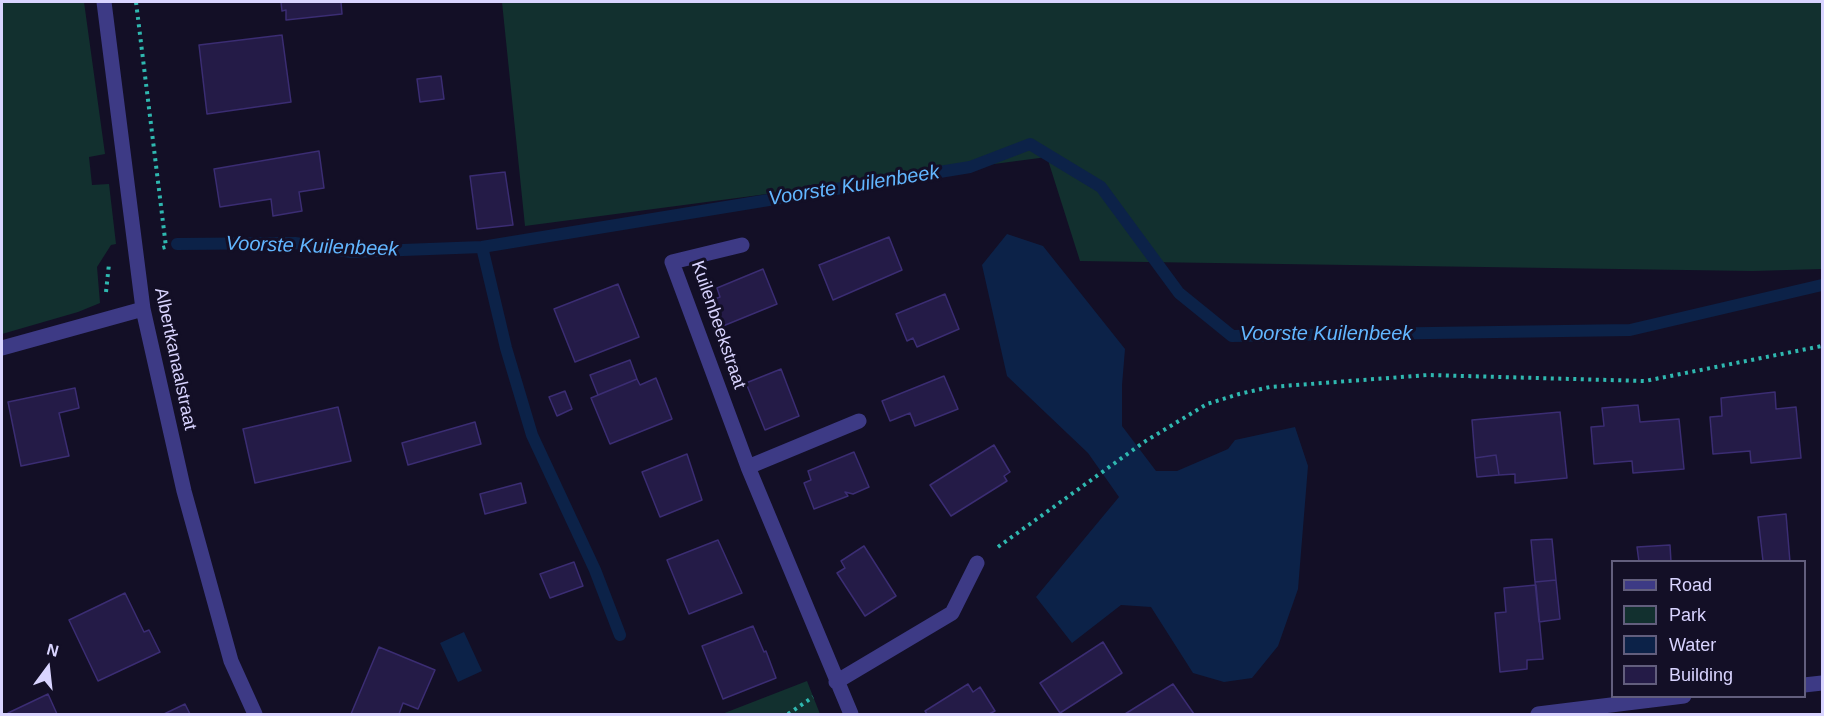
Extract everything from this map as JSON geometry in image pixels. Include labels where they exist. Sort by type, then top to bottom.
[{"type":"street","name":"Albertkanaalstraat","points":[[104,2],[142,309],[184,491],[231,661],[255,714]]},
{"type":"street","name":"Kuilenbeekstraat","points":[[742,245],[672,262],[748,467],[851,714]]},
{"type":"street","points":[[2,348],[142,309]]},
{"type":"street","points":[[748,467],[859,421]]},
{"type":"street","points":[[836,682],[952,613],[977,562]]},
{"type":"street","points":[[1806,685],[1822,683]]},
{"type":"street","points":[[1538,714],[1668,698]]},
{"type":"path","points":[[136,2],[166,247]]},
{"type":"path","points":[[109,318],[106,290],[107,269],[111,255]]},
{"type":"path","points":[[977,562],[1144,442],[1207,404],[1270,387],[1428,375],[1645,381],[1822,346]]},
{"type":"green space","points":[[2,2],[84,2],[105,154],[89,157],[92,185],[109,184],[116,244],[111,245],[97,267],[100,303],[78,312],[2,334]]},
{"type":"green space","points":[[502,2],[1822,2],[1822,269],[1753,271],[1080,261],[1047,157],[525,226]]},
{"type":"green space","points":[[807,681],[820,714],[722,714]]},
{"type":"water","points":[[1007,234],[1043,246],[1125,349],[1122,426],[1156,471],[1177,471],[1228,449],[1235,440],[1295,427],[1308,466],[1298,589],[1278,646],[1252,678],[1224,682],[1193,673],[1151,607],[1121,605],[1072,643],[1036,597],[1119,497],[1088,453],[1007,376],[982,265]]},
{"type":"water","points":[[464,632],[482,671],[458,682],[440,643]]},
{"type":"building","points":[[281,2],[341,2],[342,14],[286,20],[286,10],[282,11]]},
{"type":"building","points":[[282,35],[291,102],[207,114],[199,45]]},
{"type":"building","points":[[441,76],[444,99],[420,102],[417,79]]},
{"type":"building","points":[[319,151],[324,188],[299,192],[302,211],[273,216],[271,199],[220,207],[214,169]]},
{"type":"building","points":[[505,172],[513,225],[477,229],[470,176]]},
{"type":"building","points":[[889,237],[902,270],[833,300],[819,265]]},
{"type":"building","points":[[763,269],[777,304],[723,326],[712,300],[720,297],[717,288]]},
{"type":"building","points":[[618,284],[639,337],[575,362],[554,309]]},
{"type":"building","points":[[945,294],[959,329],[917,347],[913,338],[907,341],[896,314]]},
{"type":"building","points":[[630,360],[637,379],[598,395],[590,375]]},
{"type":"building","points":[[781,369],[799,416],[765,430],[746,383]]},
{"type":"building","points":[[944,376],[958,409],[915,426],[910,413],[890,421],[882,401]]},
{"type":"building","points":[[656,378],[672,419],[610,444],[591,398],[637,379],[640,385]]},
{"type":"building","points":[[75,388],[79,408],[59,413],[69,456],[21,466],[8,402]]},
{"type":"building","points":[[565,391],[572,409],[557,416],[549,397]]},
{"type":"building","points":[[1775,392],[1776,409],[1796,407],[1801,458],[1751,463],[1750,451],[1713,454],[1710,417],[1722,416],[1721,398]]},
{"type":"building","points":[[1638,405],[1640,422],[1679,419],[1684,469],[1633,473],[1632,461],[1594,464],[1591,427],[1604,426],[1602,408]]},
{"type":"building","points":[[338,407],[351,461],[255,483],[243,429]]},
{"type":"building","points":[[1560,412],[1567,478],[1515,483],[1515,474],[1499,475],[1496,455],[1475,458],[1472,420]]},
{"type":"building","points":[[475,422],[481,444],[408,465],[402,443]]},
{"type":"building","points":[[994,445],[1010,472],[1004,476],[1007,481],[951,516],[930,485]]},
{"type":"building","points":[[854,452],[869,487],[853,494],[845,492],[848,496],[814,509],[804,483],[811,480],[808,471]]},
{"type":"building","points":[[687,454],[702,500],[660,517],[642,472]]},
{"type":"building","points":[[1496,455],[1499,475],[1477,477],[1475,458]]},
{"type":"building","points":[[521,483],[526,503],[485,514],[480,494]]},
{"type":"building","points":[[1786,514],[1790,560],[1763,560],[1758,517]]},
{"type":"building","points":[[1552,539],[1556,580],[1535,582],[1531,540]]},
{"type":"building","points":[[718,540],[742,593],[689,614],[667,560]]},
{"type":"building","points":[[1670,545],[1671,560],[1639,560],[1637,547]]},
{"type":"building","points":[[864,546],[896,596],[865,616],[837,573],[845,568],[841,561]]},
{"type":"building","points":[[574,562],[583,586],[550,598],[540,574]]},
{"type":"building","points":[[1556,580],[1560,619],[1539,622],[1535,582]]},
{"type":"building","points":[[1536,585],[1543,659],[1527,660],[1527,669],[1500,672],[1495,613],[1506,612],[1504,588]]},
{"type":"building","points":[[125,593],[144,632],[149,630],[160,652],[98,681],[69,620]]},
{"type":"building","points":[[753,626],[776,678],[723,699],[702,646]]},
{"type":"building","points":[[1103,642],[1122,673],[1060,713],[1040,683]]},
{"type":"building","points":[[379,647],[435,670],[418,709],[403,703],[399,714],[351,714]]},
{"type":"building","points":[[968,684],[973,692],[980,687],[995,711],[989,714],[927,714],[925,711]]},
{"type":"building","points":[[1173,684],[1194,714],[1125,714]]},
{"type":"building","points":[[48,694],[57,714],[8,713]]},
{"type":"building","points":[[185,704],[190,714],[164,714]]},
{"type":"waterway","name":"Voorste Kuilenbeek","points":[[177,244],[295,243],[351,252],[482,247],[970,167],[1030,144],[1101,187],[1179,293],[1232,336],[1630,330],[1822,285]]},
{"type":"waterway","name":"Voorste Kuilenbeek","points":[[482,247],[506,348],[532,435],[595,570],[620,635]]}]
